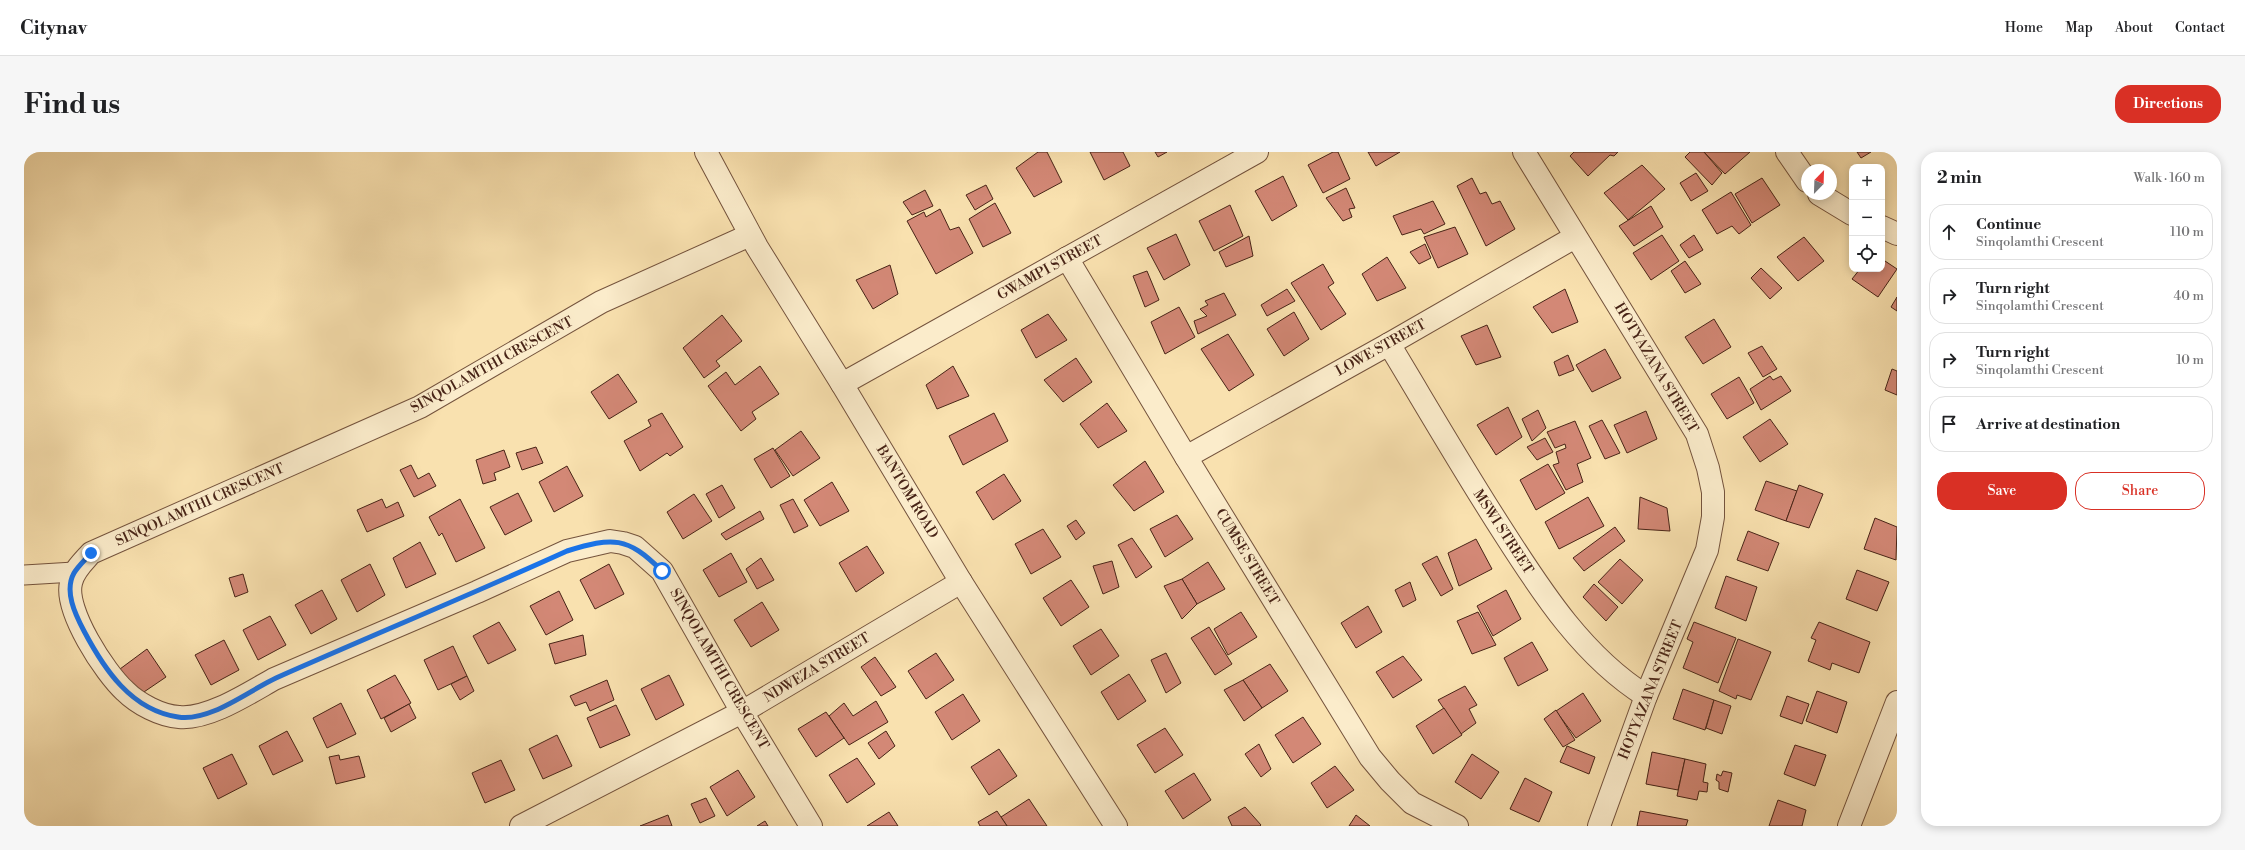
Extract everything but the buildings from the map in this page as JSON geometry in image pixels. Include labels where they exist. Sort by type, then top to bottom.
[{"type":"street","name":"BANTOM ROAD","points":[[706,152],[750,235],[961,582],[1116,826]]},
{"type":"street","name":"GWAMPI STREET","points":[[842,384],[1258,152]]},
{"type":"street","name":"HOTYAZANA STREET","points":[[1524,152],[1697,434],[1708,468],[1713,492],[1713,517],[1707,550],[1646,696],[1599,826]]},
{"type":"street","points":[[1787,152],[1801,173]]},
{"type":"street","points":[[1829,200],[1849,212]]},
{"type":"street","points":[[1885,229],[1897,234]]},
{"type":"street","name":"SINQOLAMTHI CRESCENT","points":[[750,235],[601,302],[420,407],[91,553],[74,572],[70,584],[70,596],[80,624],[98,659],[125,692],[162,713],[179,717],[194,717],[243,696],[274,679],[567,551],[610,541],[623,543],[635,547],[662,571],[742,712],[811,826]]},
{"type":"street","name":"LOWE STREET","points":[[1186,457],[1389,344],[1575,237]]},
{"type":"street","name":"CUMSE STREET","points":[[1067,258],[1186,457],[1370,757],[1390,781],[1412,803],[1457,826]]},
{"type":"street","name":"MSWI STREET","points":[[1389,344],[1482,499],[1542,594],[1603,664],[1621,681],[1646,696]]},
{"type":"street","name":"NDWEZA STREET","points":[[521,826],[742,712],[961,582]]},
{"type":"street","points":[[1849,826],[1897,702]]},
{"type":"lane","points":[[24,575],[74,572]]},
{"type":"route","points":[[91,553],[74,572],[70,584],[70,596],[80,624],[98,659],[125,692],[140,702],[162,713],[179,717],[194,717],[210,712],[274,679],[477,592],[567,551],[610,541],[623,543],[635,547],[662,571]]}]
